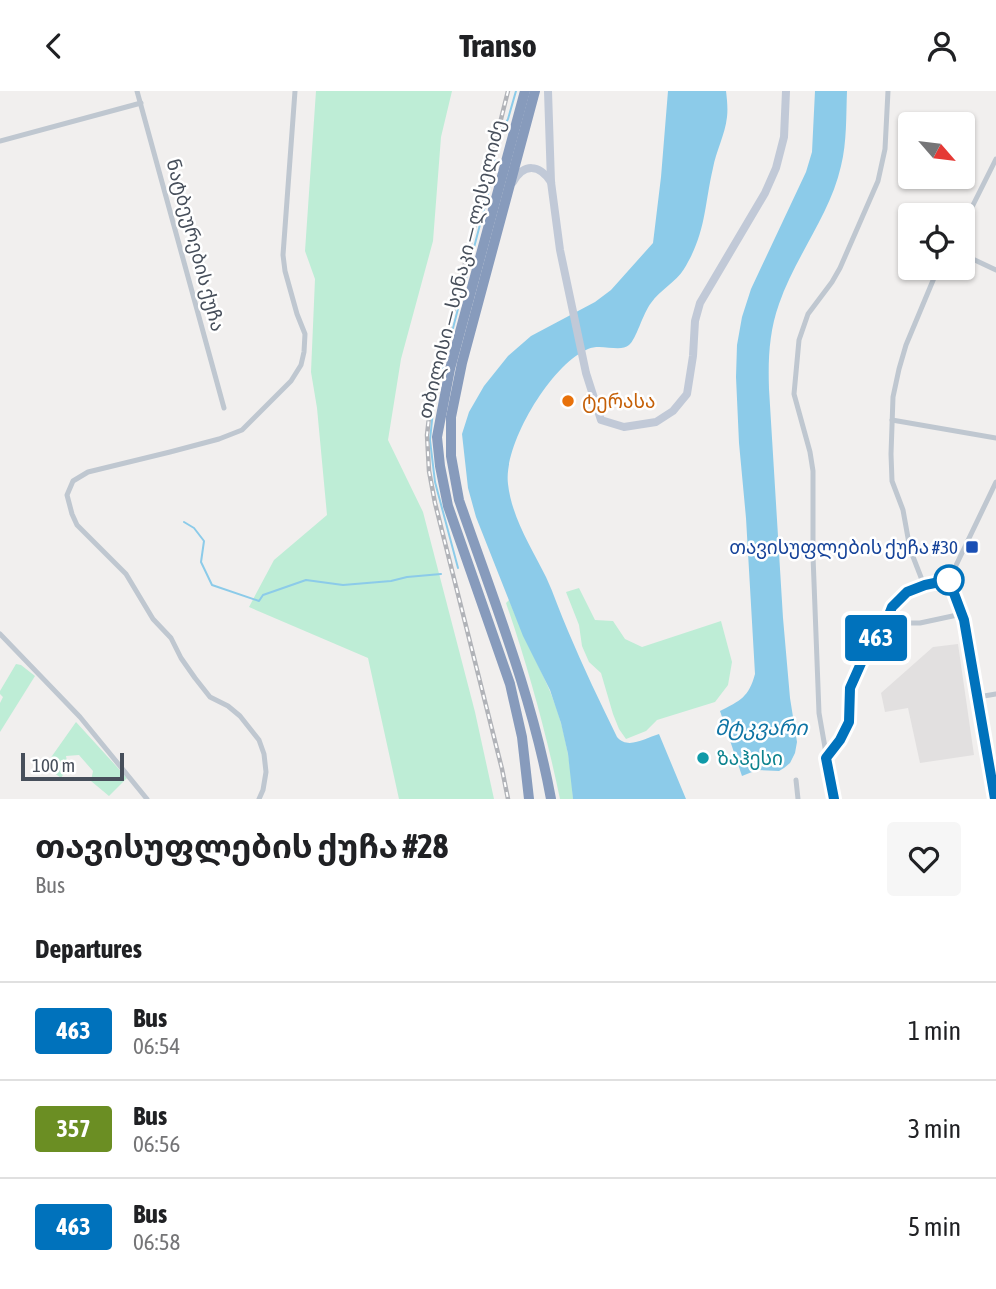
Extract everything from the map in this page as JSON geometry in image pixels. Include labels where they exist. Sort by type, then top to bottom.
[{"type":"highway","name":"თბილისი — სენაკი — ლესელიძე","points":[[525,91],[450,369],[437,437],[448,506],[510,684],[522,737],[529,799]]},
{"type":"highway","name":"თბილისი — სენაკი — ლესელიძე","points":[[535,91],[462,363],[451,417],[450,445],[459,500],[529,703],[551,799]]},
{"type":"street","name":"ნატბეურების ქუჩა","points":[[137,91],[224,408]]},
{"type":"street","points":[[259,799],[267,772],[259,740],[240,716],[210,697],[195,678],[171,638],[153,619],[126,574],[77,525],[67,495],[73,481],[88,472],[219,439],[243,430],[291,381],[301,365],[305,334],[288,282],[283,255],[295,91]]},
{"type":"street","points":[[548,91],[551,182],[560,250],[586,373],[601,420],[624,427],[656,422],[673,411],[687,394],[695,321],[700,303],[765,193],[776,169],[784,137],[786,91]]},
{"type":"street","points":[[834,799],[819,713],[813,556],[813,471],[794,394],[799,340],[808,314],[840,268],[878,181],[885,149],[888,91]]},
{"type":"street","points":[[0,141],[141,103]]},
{"type":"street","points":[[974,203],[996,159]]},
{"type":"street","points":[[509,188],[517,174],[532,168],[541,171],[551,182]]},
{"type":"street","points":[[975,260],[996,270]]},
{"type":"street","points":[[925,585],[910,549],[903,510],[892,481],[892,420],[893,397],[899,369],[933,280]]},
{"type":"street","points":[[892,420],[996,438]]},
{"type":"street","points":[[995,799],[993,769],[962,614],[949,580],[996,482]]},
{"type":"street","points":[[826,758],[840,740],[849,722],[850,688],[892,607],[907,592],[949,580]]},
{"type":"street","points":[[888,617],[908,623],[920,623],[962,614]]},
{"type":"street","points":[[0,633],[80,717],[147,799]]},
{"type":"street","points":[[978,697],[996,694]]},
{"type":"street","points":[[796,780],[798,799]]},
{"type":"shaded area","points":[[958,644],[974,755],[920,763],[908,708],[885,712],[881,693],[933,647]]},
{"type":"green space","points":[[316,91],[452,91],[441,137],[433,241],[401,359],[388,440],[423,512],[475,712],[494,799],[399,799],[368,658],[249,607],[274,560],[327,515],[311,372],[315,279],[305,251]]},
{"type":"green space","points":[[579,588],[595,620],[613,621],[625,639],[642,647],[721,621],[732,662],[728,685],[715,702],[657,720],[646,731],[626,739],[613,714],[601,673],[589,662],[582,646],[579,625],[566,592]]},
{"type":"green space","points":[[509,600],[559,715],[573,799],[560,799],[536,700],[506,603]]},
{"type":"green space","points":[[16,664],[35,676],[0,732],[0,703],[3,697],[0,691]]},
{"type":"green space","points":[[76,722],[127,778],[109,796],[91,781],[93,771],[79,755],[66,756],[68,767],[61,778],[45,766]]},
{"type":"water","points":[[668,91],[726,91],[726,124],[714,162],[697,244],[681,274],[651,303],[629,345],[621,348],[588,349],[559,371],[545,388],[521,428],[508,468],[508,484],[518,520],[617,737],[621,741],[631,743],[659,734],[686,799],[573,799],[568,754],[550,690],[523,636],[476,517],[468,488],[462,434],[469,412],[484,386],[508,356],[531,336],[595,302],[611,290],[653,243]]},
{"type":"water","name":"მტკვარი","points":[[815,91],[847,91],[843,157],[829,202],[779,304],[771,336],[769,367],[783,618],[797,742],[790,763],[784,768],[779,771],[757,770],[742,776],[720,711],[743,697],[755,674],[739,443],[737,345],[751,289],[806,172],[812,152]]},
{"type":"waterway","points":[[458,568],[435,482],[430,440],[434,401],[489,190],[500,134],[508,119],[516,91]]},
{"type":"waterway","points":[[184,522],[194,528],[204,541],[201,562],[212,585],[259,601],[263,595],[306,580],[343,585],[441,574]]},
{"type":"railway","points":[[508,91],[431,400],[427,435],[429,471],[435,503],[508,799]]},
{"type":"bus line","name":"463","points":[[834,799],[826,758],[840,740],[849,722],[850,688],[862,661],[892,607],[907,592],[949,580],[964,620],[995,799]]},
{"type":"place","name":"ტერასა","points":[[568,401]]},
{"type":"place","name":"თავისუფლების ქუჩა #30","points":[[972,547]]},
{"type":"place","name":"ზაჰესი","points":[[703,758]]}]
